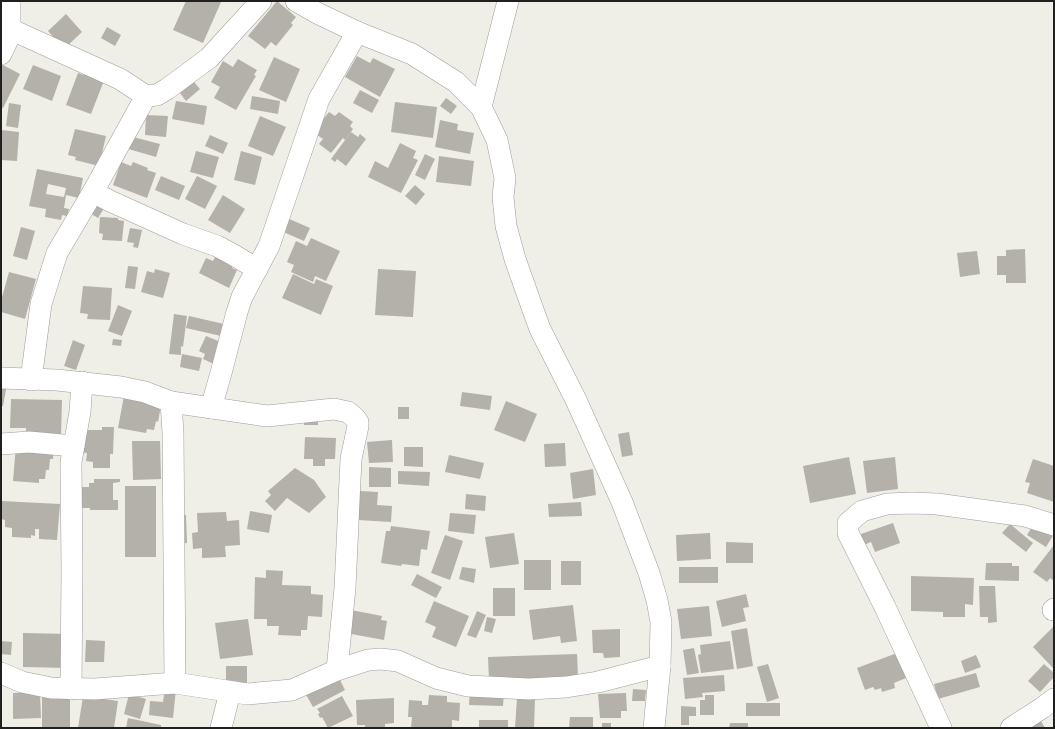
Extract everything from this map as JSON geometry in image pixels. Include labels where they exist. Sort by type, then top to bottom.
[{"type":"street","points":[[1,54],[9,37],[10,1]]},
{"type":"street","points":[[10,29],[120,79],[146,96],[157,95],[167,90],[209,58],[261,1]]},
{"type":"street","points":[[296,1],[357,32],[412,54],[456,82],[481,107],[497,140],[505,178],[503,197],[506,226],[515,259],[532,307],[540,329],[576,400],[622,502],[649,573],[657,600],[661,622],[660,666],[654,728]]},
{"type":"street","points":[[481,107],[508,1]]},
{"type":"street","points":[[211,408],[242,297],[272,240],[319,99],[357,32]]},
{"type":"street","points":[[31,380],[41,304],[57,253],[94,192],[146,96]]},
{"type":"street","points":[[94,192],[110,201],[183,234],[227,251],[257,269]]},
{"type":"street","points":[[1,378],[82,382],[133,390],[158,396],[171,402],[267,416],[334,409],[348,412],[355,418],[358,422],[351,459],[345,588],[337,670]]},
{"type":"street","points":[[71,689],[71,462],[80,412],[82,382]]},
{"type":"street","points":[[171,402],[173,433],[175,683]]},
{"type":"street","points":[[1,444],[29,442],[74,446]]},
{"type":"street","points":[[942,728],[848,533],[848,523],[862,511],[887,504],[912,503],[937,504],[1025,516],[1054,524]]},
{"type":"street","points":[[1,673],[22,682],[51,688],[95,689],[175,683],[247,694],[292,690],[337,670],[368,660],[381,659],[398,661],[436,678],[453,683],[468,686],[529,689],[566,687],[598,682],[660,666]]},
{"type":"street","points":[[221,728],[230,692]]},
{"type":"street","points":[[1011,728],[1054,699]]},
{"type":"building","points":[[186,1],[221,2],[203,43],[173,30]]},
{"type":"building","points":[[277,1],[296,17],[291,23],[293,25],[276,46],[271,42],[265,49],[248,36]]},
{"type":"building","points":[[66,14],[82,32],[64,49],[48,31]]},
{"type":"building","points":[[107,27],[121,35],[115,46],[101,38]]},
{"type":"building","points":[[357,56],[370,63],[373,58],[395,69],[380,97],[345,77]]},
{"type":"building","points":[[274,57],[300,69],[286,102],[259,90]]},
{"type":"building","points":[[238,59],[257,70],[254,75],[256,76],[236,110],[214,98],[220,87],[211,82],[223,61],[233,67]]},
{"type":"building","points":[[1,64],[20,74],[3,108],[1,107]]},
{"type":"building","points":[[33,65],[61,76],[52,101],[23,89]]},
{"type":"building","points":[[85,71],[105,78],[91,114],[66,105],[78,73],[84,75]]},
{"type":"building","points":[[194,82],[200,89],[186,101],[180,93]]},
{"type":"building","points":[[360,90],[379,100],[372,113],[353,103]]},
{"type":"building","points":[[252,96],[280,101],[278,114],[250,109]]},
{"type":"building","points":[[446,98],[457,106],[451,114],[440,106]]},
{"type":"building","points":[[176,101],[207,106],[204,125],[172,119]]},
{"type":"building","points":[[395,102],[437,107],[433,138],[391,132]]},
{"type":"building","points":[[9,103],[21,105],[18,128],[6,126]]},
{"type":"building","points":[[329,112],[335,116],[339,112],[353,122],[350,126],[353,129],[345,140],[343,138],[331,153],[319,144],[323,139],[313,132]]},
{"type":"building","points":[[146,115],[168,116],[166,137],[145,135]]},
{"type":"building","points":[[260,116],[286,127],[273,156],[248,146]]},
{"type":"building","points":[[440,120],[458,124],[457,130],[474,133],[470,154],[435,147]]},
{"type":"building","points":[[75,129],[106,136],[99,166],[75,160],[76,157],[68,155]]},
{"type":"building","points":[[1,130],[19,132],[17,161],[1,160]]},
{"type":"building","points":[[351,132],[358,137],[360,134],[366,139],[346,166],[337,159],[335,162],[331,159]]},
{"type":"building","points":[[210,135],[228,143],[223,154],[205,146]]},
{"type":"building","points":[[129,136],[160,144],[156,157],[125,148]]},
{"type":"building","points":[[400,143],[416,151],[413,158],[418,160],[401,193],[368,177],[375,161],[388,168]]},
{"type":"building","points":[[196,151],[219,157],[213,178],[190,172]]},
{"type":"building","points":[[241,151],[262,157],[255,185],[234,180]]},
{"type":"building","points":[[425,154],[435,159],[425,180],[415,175]]},
{"type":"building","points":[[439,156],[474,161],[471,186],[436,182]]},
{"type":"building","points":[[121,162],[131,166],[133,162],[156,173],[147,198],[113,185]]},
{"type":"building","points":[[37,169],[83,178],[79,198],[66,195],[64,208],[69,209],[67,216],[62,215],[61,220],[45,217],[46,209],[29,206]],"holes":[[[48,184],[66,188],[64,197],[46,194]]]},
{"type":"building","points":[[161,176],[185,186],[179,200],[155,190]]},
{"type":"building","points":[[197,176],[217,186],[205,209],[185,199]]},
{"type":"building","points":[[415,185],[425,194],[416,205],[405,196]]},
{"type":"building","points":[[223,195],[245,209],[230,233],[208,220]]},
{"type":"building","points":[[94,198],[106,205],[98,218],[86,211]]},
{"type":"building","points":[[100,217],[118,218],[118,220],[124,221],[122,241],[102,240],[103,234],[99,233]]},
{"type":"building","points":[[287,218],[310,228],[304,241],[281,231]]},
{"type":"building","points":[[21,227],[35,231],[27,260],[13,256]]},
{"type":"building","points":[[130,228],[142,230],[138,248],[133,247],[134,243],[127,242]]},
{"type":"building","points":[[311,238],[340,251],[326,281],[315,276],[313,282],[291,272],[294,265],[287,262],[296,241],[307,246]]},
{"type":"building","points":[[1025,249],[1026,283],[1006,283],[1006,275],[997,275],[997,256],[1006,256],[1006,250]]},
{"type":"building","points":[[218,251],[236,260],[232,268],[237,270],[229,288],[199,273],[206,258],[213,261]]},
{"type":"building","points":[[977,251],[980,274],[960,277],[957,253]]},
{"type":"building","points":[[128,266],[138,267],[135,289],[125,288]]},
{"type":"building","points":[[155,269],[170,273],[163,298],[141,292],[147,271],[154,273]]},
{"type":"building","points":[[378,269],[416,271],[413,317],[375,315]]},
{"type":"building","points":[[9,272],[36,279],[25,319],[1,312],[1,301]]},
{"type":"building","points":[[293,274],[314,284],[316,279],[333,286],[321,315],[282,298]]},
{"type":"building","points":[[83,286],[112,288],[110,320],[87,319],[88,314],[80,313]]},
{"type":"building","points":[[118,305],[132,311],[122,336],[108,331]]},
{"type":"building","points":[[174,314],[187,316],[183,347],[181,346],[181,355],[169,354]]},
{"type":"building","points":[[189,316],[224,324],[221,336],[186,328]]},
{"type":"building","points":[[206,336],[223,343],[214,364],[203,359],[205,354],[199,351]]},
{"type":"building","points":[[113,339],[122,340],[121,346],[112,345]]},
{"type":"building","points":[[73,340],[85,345],[76,370],[64,366]]},
{"type":"building","points":[[182,354],[202,358],[199,371],[180,367]]},
{"type":"building","points":[[1,383],[7,384],[3,406],[1,406]]},
{"type":"building","points":[[462,392],[492,396],[490,410],[460,406]]},
{"type":"building","points":[[124,396],[162,400],[158,422],[156,421],[154,430],[147,429],[146,433],[118,428]]},
{"type":"building","points":[[11,399],[62,400],[61,437],[48,437],[48,433],[26,432],[26,428],[10,428]]},
{"type":"building","points":[[506,401],[537,414],[525,442],[494,430]]},
{"type":"building","points":[[398,407],[409,407],[409,419],[398,419]]},
{"type":"building","points":[[318,415],[318,425],[304,425],[304,416]]},
{"type":"building","points":[[102,427],[114,427],[113,454],[110,454],[110,468],[93,468],[93,462],[86,461],[87,453],[79,452],[80,430],[102,430]]},
{"type":"building","points":[[629,432],[633,455],[622,457],[618,434]]},
{"type":"building","points":[[305,437],[336,438],[335,459],[325,459],[325,466],[313,466],[313,459],[304,459]]},
{"type":"building","points":[[392,440],[393,462],[369,463],[367,442]]},
{"type":"building","points":[[132,441],[160,441],[161,479],[133,480]]},
{"type":"building","points":[[565,443],[566,466],[545,467],[544,444]]},
{"type":"building","points":[[16,445],[54,448],[53,459],[50,459],[49,470],[46,470],[45,479],[39,479],[39,483],[13,481]]},
{"type":"building","points":[[404,447],[423,447],[423,467],[404,466]]},
{"type":"building","points":[[449,455],[484,463],[480,479],[445,472]]},
{"type":"building","points":[[849,457],[856,494],[810,503],[803,466]]},
{"type":"building","points":[[895,457],[898,489],[867,493],[863,461]]},
{"type":"building","points":[[1033,459],[1054,466],[1054,502],[1027,493],[1030,483],[1025,482]]},
{"type":"building","points":[[369,467],[391,468],[391,487],[369,487]]},
{"type":"building","points":[[295,468],[314,480],[326,497],[309,513],[287,498],[275,511],[265,501],[271,495],[268,491]]},
{"type":"building","points":[[593,469],[596,495],[573,499],[570,473]]},
{"type":"building","points":[[398,471],[430,472],[429,486],[398,484]]},
{"type":"building","points":[[94,479],[120,479],[120,482],[113,483],[113,500],[118,500],[118,510],[90,510],[90,508],[82,508],[82,487],[89,487],[89,483],[94,483]]},
{"type":"building","points":[[125,486],[156,486],[156,557],[125,557]]},
{"type":"building","points":[[360,491],[378,492],[377,505],[392,506],[391,522],[358,520]]},
{"type":"building","points":[[466,494],[486,496],[485,511],[465,509]]},
{"type":"building","points":[[1,501],[60,504],[57,540],[39,539],[39,529],[35,529],[35,536],[31,535],[31,538],[12,537],[12,528],[5,527],[5,520],[1,519]]},
{"type":"building","points":[[581,502],[582,516],[549,517],[548,504]]},
{"type":"building","points":[[250,511],[272,515],[269,533],[247,529]]},
{"type":"building","points":[[226,512],[227,521],[239,520],[240,545],[225,546],[226,557],[202,558],[202,548],[193,549],[192,533],[198,532],[197,513]]},
{"type":"building","points":[[450,513],[476,515],[474,534],[448,531]]},
{"type":"building","points":[[177,515],[186,515],[187,543],[178,544]]},
{"type":"building","points":[[893,523],[900,543],[875,552],[871,542],[864,545],[861,534]]},
{"type":"building","points":[[1010,524],[1033,543],[1026,552],[1002,533]]},
{"type":"building","points":[[1033,525],[1054,534],[1046,547],[1027,535]]},
{"type":"building","points":[[391,526],[430,531],[427,550],[421,549],[419,566],[402,564],[401,566],[381,563],[386,531],[390,531]]},
{"type":"building","points":[[514,533],[519,564],[490,568],[485,537]]},
{"type":"building","points":[[710,533],[711,559],[677,561],[676,535]]},
{"type":"building","points":[[445,535],[463,541],[450,580],[431,573]]},
{"type":"building","points":[[726,542],[753,543],[753,563],[726,563]]},
{"type":"building","points":[[1054,545],[1054,581],[1050,578],[1047,582],[1033,572]]},
{"type":"building","points":[[524,560],[551,560],[551,590],[524,590]]},
{"type":"building","points":[[561,561],[581,561],[581,585],[561,585]]},
{"type":"building","points":[[986,563],[1012,563],[1012,566],[1019,566],[1019,581],[985,580]]},
{"type":"building","points":[[462,567],[476,569],[474,583],[459,579]]},
{"type":"building","points":[[679,567],[718,567],[718,583],[679,583]]},
{"type":"building","points":[[266,570],[283,571],[282,585],[311,586],[311,594],[323,595],[322,617],[308,616],[307,630],[301,630],[301,636],[278,635],[279,626],[267,626],[267,619],[254,619],[255,577],[266,578]]},
{"type":"building","points":[[417,574],[442,587],[436,598],[411,585]]},
{"type":"building","points":[[911,576],[974,578],[973,605],[965,604],[965,617],[943,617],[943,612],[911,611]]},
{"type":"building","points":[[979,586],[995,586],[997,622],[988,623],[988,617],[980,617]]},
{"type":"building","points":[[493,588],[515,588],[515,616],[493,616]]},
{"type":"building","points":[[746,594],[749,607],[743,608],[746,621],[722,627],[716,601]]},
{"type":"building","points":[[434,601],[469,616],[456,647],[432,637],[436,627],[425,622]]},
{"type":"building","points":[[573,605],[577,641],[561,643],[560,636],[533,640],[529,610]]},
{"type":"building","points":[[709,606],[712,636],[681,639],[677,609]]},
{"type":"building","points":[[351,610],[382,616],[381,620],[387,621],[384,640],[346,633]]},
{"type":"building","points":[[477,611],[486,615],[476,638],[467,635]]},
{"type":"building","points":[[487,617],[496,619],[492,633],[484,631]]},
{"type":"building","points":[[248,619],[253,655],[220,659],[215,623]]},
{"type":"building","points":[[1054,626],[1054,669],[1033,647]]},
{"type":"building","points":[[747,628],[753,666],[737,669],[731,631]]},
{"type":"building","points":[[620,629],[620,657],[604,658],[603,653],[593,653],[592,630]]},
{"type":"building","points":[[23,633],[69,634],[68,668],[23,667]]},
{"type":"building","points":[[86,640],[105,641],[104,662],[85,662]]},
{"type":"building","points":[[1,641],[12,642],[11,655],[1,654]]},
{"type":"building","points":[[730,641],[734,669],[701,673],[698,655],[701,654],[700,645]]},
{"type":"building","points":[[694,648],[699,673],[687,675],[683,650]]},
{"type":"building","points":[[897,653],[906,678],[894,683],[895,688],[882,692],[881,688],[875,690],[873,687],[865,690],[857,668]]},
{"type":"building","points":[[577,654],[578,677],[489,681],[488,657]]},
{"type":"building","points":[[976,655],[981,667],[965,673],[961,661]]},
{"type":"building","points":[[768,664],[779,698],[767,702],[757,667]]},
{"type":"building","points":[[1044,664],[1054,673],[1054,677],[1040,692],[1028,681]]},
{"type":"building","points":[[226,666],[247,666],[247,684],[226,684]]},
{"type":"building","points":[[976,673],[980,687],[938,699],[934,684]]},
{"type":"building","points":[[724,675],[725,691],[702,693],[703,697],[685,699],[683,678]]},
{"type":"building","points":[[328,679],[331,684],[340,680],[345,690],[313,707],[304,691]]},
{"type":"building","points":[[165,688],[176,689],[173,718],[149,715],[150,701],[163,702]]},
{"type":"building","points":[[470,689],[504,690],[503,706],[469,705]]},
{"type":"building","points":[[633,689],[646,690],[645,701],[632,701]]},
{"type":"building","points":[[40,692],[41,718],[13,719],[13,693]]},
{"type":"building","points":[[626,693],[627,711],[621,711],[621,718],[600,718],[598,694]]},
{"type":"building","points":[[129,694],[146,699],[140,719],[124,714]]},
{"type":"building","points":[[429,695],[447,696],[447,702],[460,703],[459,721],[452,720],[452,728],[411,728],[412,717],[408,717],[409,700],[422,701],[422,705],[428,705]]},
{"type":"building","points":[[705,695],[714,695],[714,715],[700,715],[700,700],[705,700]]},
{"type":"building","points":[[42,696],[70,696],[70,728],[42,728]]},
{"type":"building","points":[[83,696],[118,701],[114,728],[78,728]]},
{"type":"building","points":[[342,696],[353,716],[328,728],[322,717],[320,718],[318,714],[320,713],[317,709]]},
{"type":"building","points":[[394,698],[394,723],[385,724],[385,728],[365,728],[365,725],[357,725],[356,700]]},
{"type":"building","points":[[517,698],[535,699],[534,728],[515,728]]},
{"type":"building","points":[[746,703],[780,703],[780,716],[746,716]]},
{"type":"building","points":[[681,706],[696,707],[696,716],[689,716],[689,725],[681,725]]},
{"type":"building","points":[[570,717],[593,717],[593,728],[569,728]]},
{"type":"building","points":[[128,718],[161,725],[161,728],[126,728]]},
{"type":"building","points":[[479,720],[508,720],[508,728],[479,728]]},
{"type":"building","points":[[1041,721],[1045,728],[1027,728]]},
{"type":"building","points":[[602,723],[611,723],[611,728],[602,728]]},
{"type":"building","points":[[730,723],[748,723],[748,728],[729,728]]}]
